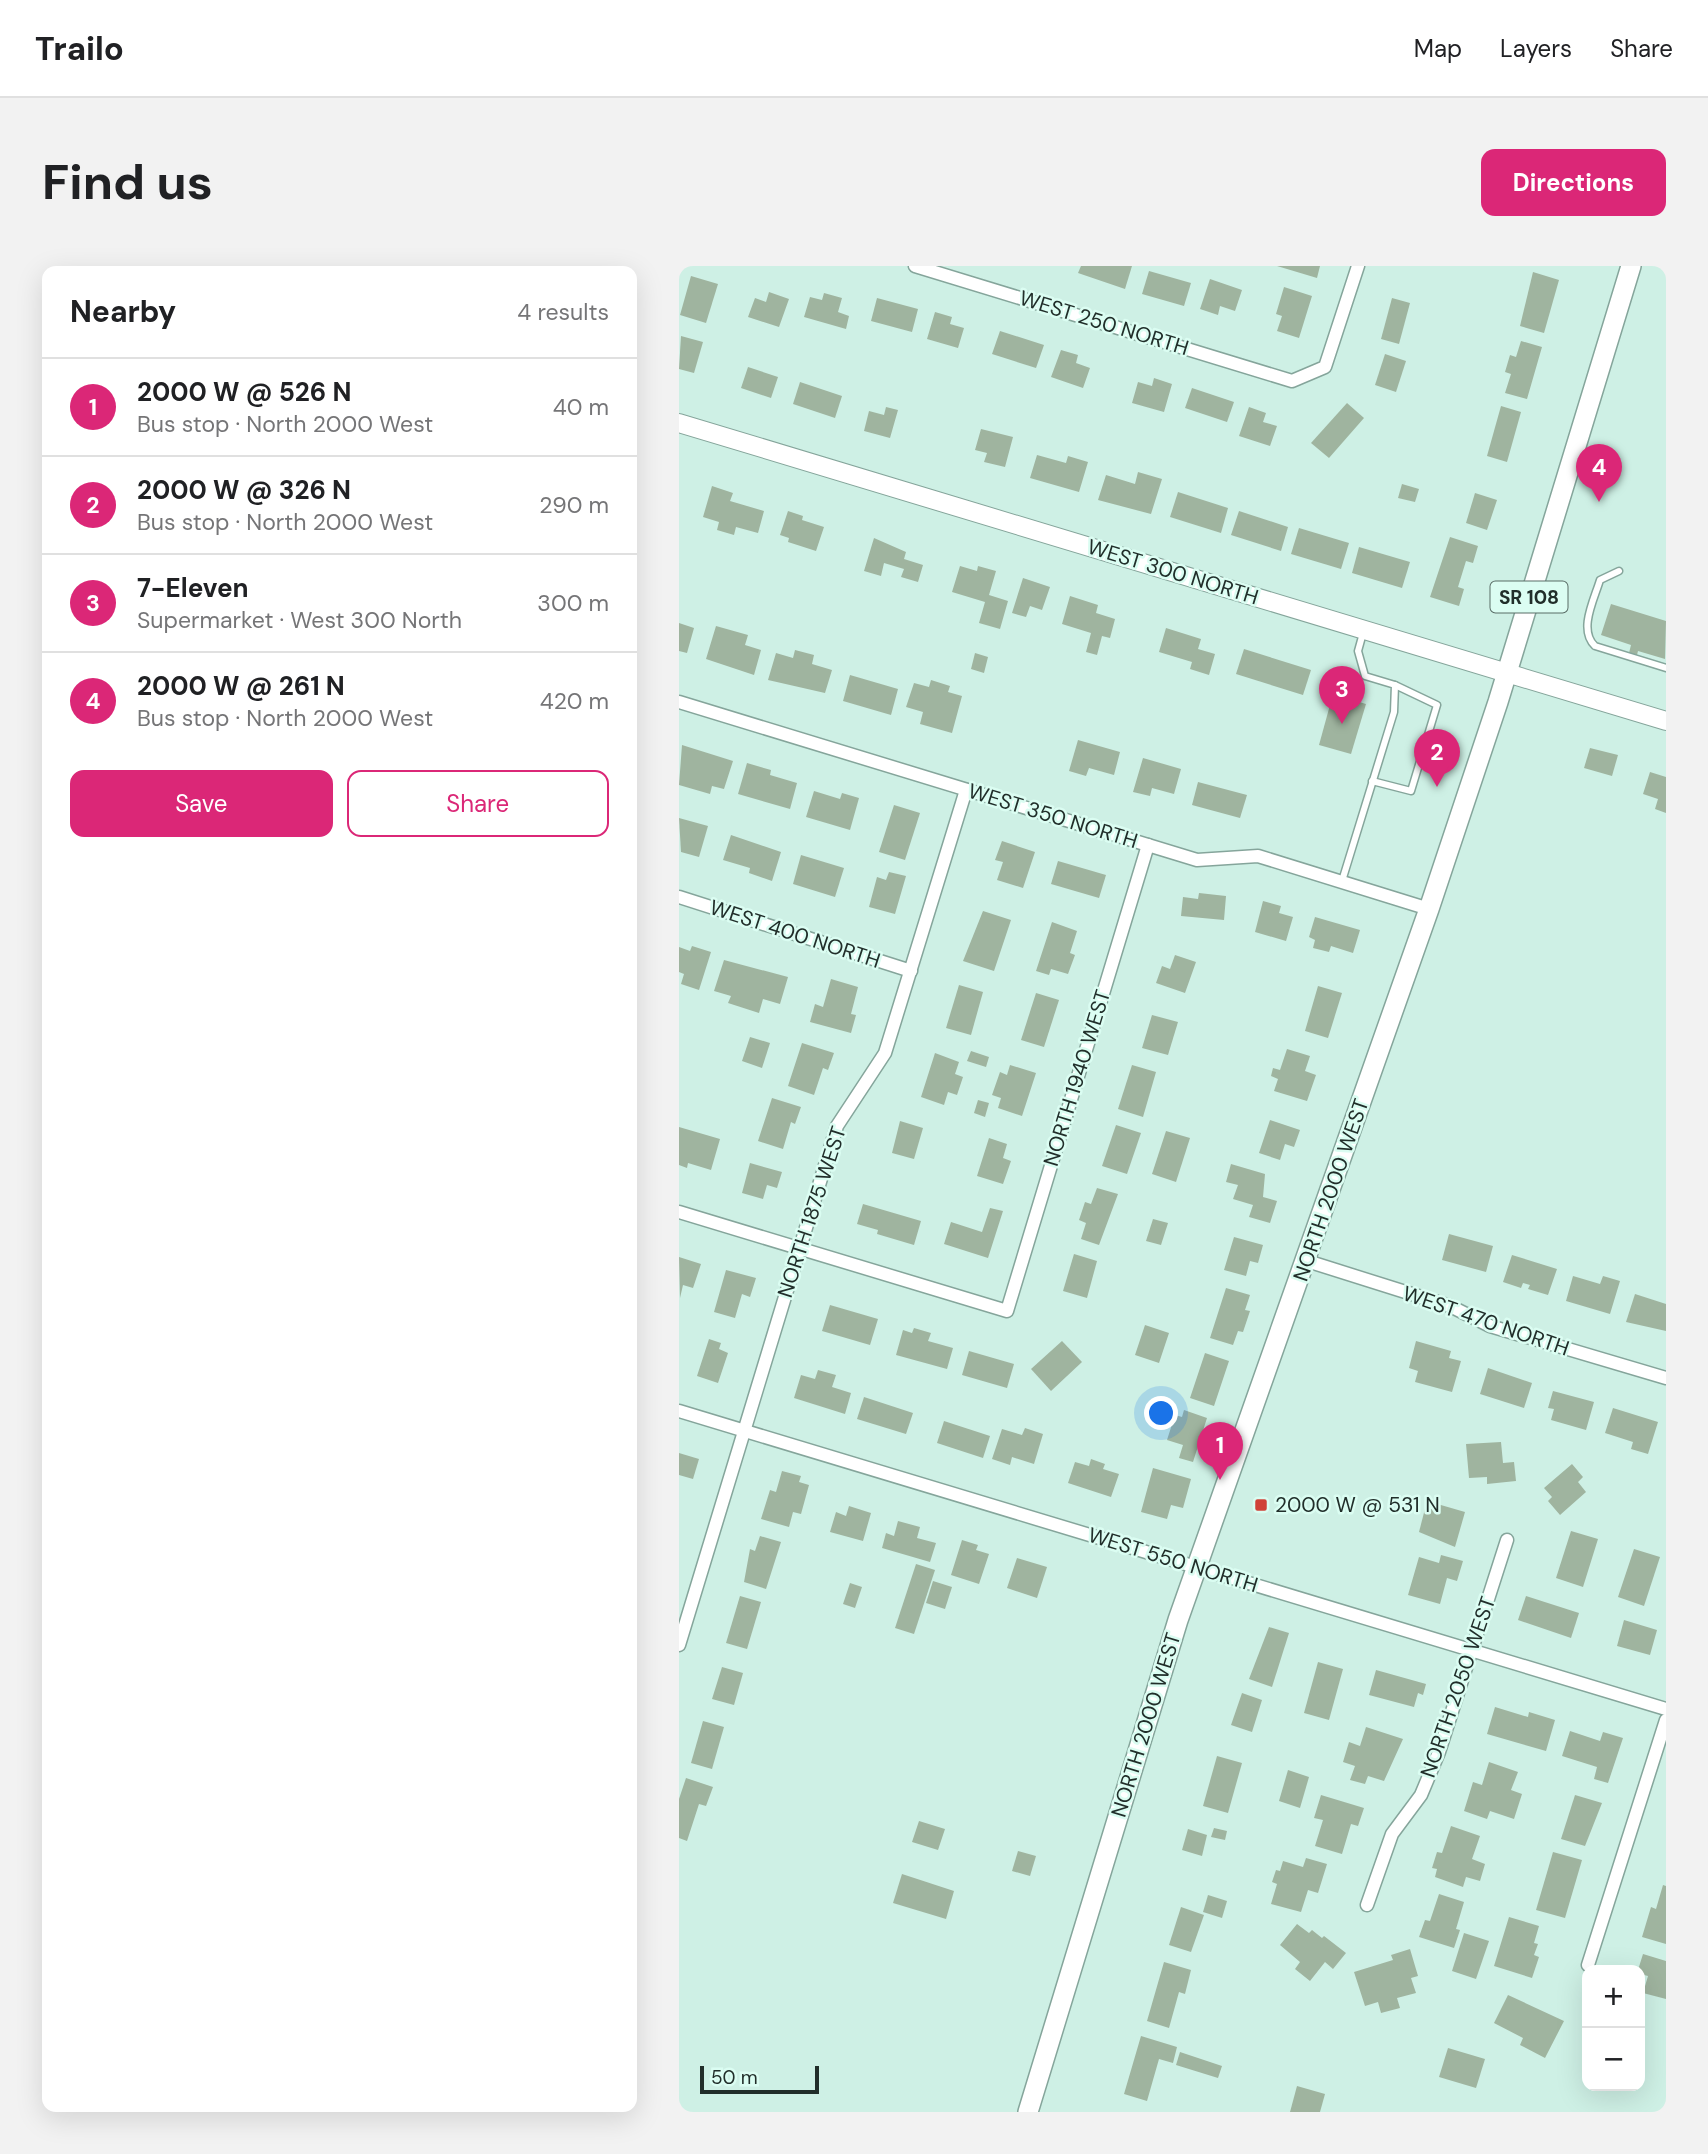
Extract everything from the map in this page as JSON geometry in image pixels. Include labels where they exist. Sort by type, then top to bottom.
[{"type":"main road","name":"NORTH 2000 WEST","points":[[1028,2112],[1178,1620],[1307,1261],[1429,909],[1506,673],[1631,266]]},
{"type":"main road","name":"WEST 300 NORTH","points":[[679,423],[1666,721]]},
{"type":"street","name":"WEST 250 NORTH","points":[[915,266],[1292,381],[1325,367],[1358,266]]},
{"type":"street","name":"WEST 350 NORTH","points":[[679,702],[1197,860],[1258,856],[1429,909]]},
{"type":"street","name":"NORTH 1875 WEST","points":[[679,1644],[837,1126],[885,1054],[967,790]]},
{"type":"street","name":"NORTH 1940 WEST","points":[[800,1249],[1007,1311],[1148,845]]},
{"type":"street","name":"WEST 400 NORTH","points":[[679,897],[911,971]]},
{"type":"street","points":[[679,1212],[800,1249]]},
{"type":"street","name":"WEST 470 NORTH","points":[[1307,1261],[1450,1307],[1490,1326],[1666,1378]]},
{"type":"street","name":"WEST 550 NORTH","points":[[679,1411],[1666,1709]]},
{"type":"street","name":"NORTH 2050 WEST","points":[[1367,1905],[1392,1834],[1421,1795],[1430,1773],[1473,1650],[1507,1540]]},
{"type":"street","points":[[1588,1965],[1666,1720]]},
{"type":"lane","points":[[1619,571],[1600,580],[1587,627],[1588,639],[1595,646],[1666,668]]},
{"type":"lane","points":[[1364,629],[1357,651],[1365,676],[1395,685],[1437,705],[1411,791],[1372,781]]},
{"type":"lane","points":[[1342,883],[1394,712],[1395,685]]},
{"type":"building","points":[[1081,266],[1132,266],[1125,289],[1078,273]]},
{"type":"building","points":[[1277,266],[1320,266],[1317,278]]},
{"type":"building","points":[[1149,271],[1191,283],[1184,306],[1142,294]]},
{"type":"building","points":[[1533,272],[1559,280],[1544,333],[1520,326]]},
{"type":"building","points":[[691,276],[718,284],[706,323],[680,315]]},
{"type":"building","points":[[1210,279],[1242,290],[1235,311],[1220,306],[1218,315],[1200,309]]},
{"type":"building","points":[[1284,287],[1312,296],[1299,338],[1277,331],[1282,316],[1276,314]]},
{"type":"building","points":[[769,292],[789,299],[779,327],[748,317],[755,298],[766,302]]},
{"type":"building","points":[[824,293],[842,298],[838,312],[849,316],[846,329],[804,317],[810,297],[822,300]]},
{"type":"building","points":[[877,298],[918,309],[912,332],[871,321]]},
{"type":"building","points":[[1392,298],[1410,303],[1399,344],[1381,339]]},
{"type":"building","points":[[935,312],[952,317],[950,324],[964,328],[958,348],[927,339]]},
{"type":"building","points":[[1000,331],[1044,345],[1036,368],[992,354]]},
{"type":"building","points":[[681,336],[703,342],[694,373],[679,369]]},
{"type":"building","points":[[1521,341],[1542,347],[1527,399],[1505,393],[1511,374],[1505,372],[1510,355],[1516,357]]},
{"type":"building","points":[[1061,350],[1078,355],[1076,363],[1090,368],[1083,388],[1051,377]]},
{"type":"building","points":[[1385,354],[1406,361],[1396,392],[1375,385]]},
{"type":"building","points":[[748,367],[778,377],[771,398],[741,388]]},
{"type":"building","points":[[1154,378],[1172,384],[1164,412],[1132,403],[1138,382],[1152,386]]},
{"type":"building","points":[[800,382],[842,396],[835,418],[793,404]]},
{"type":"building","points":[[1192,388],[1234,402],[1227,422],[1185,408]]},
{"type":"building","points":[[1347,403],[1364,418],[1329,458],[1311,443]]},
{"type":"building","points":[[1501,406],[1521,412],[1507,462],[1487,456]]},
{"type":"building","points":[[886,407],[898,410],[890,438],[864,431],[869,411],[884,415]]},
{"type":"building","points":[[1249,407],[1266,413],[1263,422],[1277,426],[1270,446],[1239,436]]},
{"type":"building","points":[[981,429],[1013,437],[1005,467],[984,462],[987,453],[975,450]]},
{"type":"building","points":[[1037,455],[1066,463],[1068,456],[1088,462],[1079,492],[1030,478]]},
{"type":"building","points":[[1138,472],[1162,479],[1151,514],[1098,500],[1106,475],[1135,484]]},
{"type":"building","points":[[1402,484],[1419,489],[1415,502],[1398,498]]},
{"type":"building","points":[[712,486],[733,493],[730,501],[764,511],[758,533],[736,527],[734,535],[717,530],[719,522],[703,517]]},
{"type":"building","points":[[1178,492],[1228,508],[1221,533],[1170,517]]},
{"type":"building","points":[[1475,493],[1497,500],[1487,530],[1466,523]]},
{"type":"building","points":[[788,511],[803,516],[802,520],[824,527],[816,551],[788,542],[789,538],[780,535]]},
{"type":"building","points":[[1239,511],[1288,527],[1281,551],[1231,535]]},
{"type":"building","points":[[1299,528],[1349,543],[1341,569],[1291,554]]},
{"type":"building","points":[[1450,537],[1478,546],[1473,563],[1466,561],[1458,587],[1464,589],[1459,606],[1430,597]]},
{"type":"building","points":[[874,538],[906,552],[904,559],[923,565],[918,582],[901,577],[904,569],[884,563],[881,576],[864,571]]},
{"type":"building","points":[[1359,547],[1410,562],[1402,588],[1352,573]]},
{"type":"building","points":[[960,566],[977,571],[978,566],[996,571],[989,595],[1008,601],[1000,629],[979,623],[985,602],[952,592]]},
{"type":"building","points":[[1023,578],[1050,587],[1042,610],[1030,606],[1026,617],[1012,613]]},
{"type":"building","points":[[1070,596],[1098,605],[1096,613],[1115,619],[1110,638],[1102,636],[1097,655],[1086,652],[1091,633],[1062,624]]},
{"type":"building","points":[[1611,604],[1666,621],[1665,659],[1638,651],[1637,655],[1629,653],[1631,645],[1601,635]]},
{"type":"building","points":[[679,623],[694,628],[687,653],[679,651]]},
{"type":"building","points":[[716,626],[748,635],[745,645],[761,650],[754,675],[706,659]]},
{"type":"building","points":[[1166,628],[1201,639],[1198,649],[1215,654],[1209,675],[1190,669],[1192,662],[1159,652]]},
{"type":"building","points":[[1244,649],[1311,670],[1303,695],[1236,674]]},
{"type":"building","points":[[795,650],[814,655],[812,664],[832,670],[825,693],[768,680],[776,653],[793,658]]},
{"type":"building","points":[[975,653],[988,657],[984,673],[971,669]]},
{"type":"building","points":[[850,675],[898,689],[891,715],[843,701]]},
{"type":"building","points":[[931,680],[950,686],[948,692],[962,696],[952,733],[920,724],[923,712],[906,707],[914,683],[929,687]]},
{"type":"building","points":[[1333,694],[1366,704],[1351,754],[1319,745]]},
{"type":"building","points":[[1078,740],[1120,752],[1114,775],[1089,768],[1086,776],[1069,771]]},
{"type":"building","points":[[682,745],[733,761],[724,789],[712,786],[710,794],[679,785]]},
{"type":"building","points":[[1590,748],[1618,755],[1612,776],[1584,768]]},
{"type":"building","points":[[1143,758],[1181,769],[1174,794],[1152,788],[1150,796],[1133,792]]},
{"type":"building","points":[[747,763],[771,770],[770,775],[797,783],[790,809],[738,794]]},
{"type":"building","points":[[1650,772],[1666,777],[1666,813],[1655,809],[1658,799],[1643,794]]},
{"type":"building","points":[[1198,782],[1247,795],[1240,818],[1192,805]]},
{"type":"building","points":[[814,791],[840,799],[842,793],[859,798],[850,830],[806,817]]},
{"type":"building","points":[[894,805],[920,813],[905,860],[879,852]]},
{"type":"building","points":[[679,818],[708,826],[699,857],[681,852]]},
{"type":"building","points":[[731,835],[781,852],[772,881],[749,873],[750,868],[723,860]]},
{"type":"building","points":[[1002,841],[1035,852],[1023,888],[997,880],[1003,862],[995,860]]},
{"type":"building","points":[[801,855],[844,868],[835,897],[793,884]]},
{"type":"building","points":[[1058,861],[1106,875],[1099,898],[1051,884]]},
{"type":"building","points":[[889,872],[906,876],[895,914],[869,907],[877,877],[886,880]]},
{"type":"building","points":[[1199,893],[1226,896],[1224,920],[1181,916],[1183,897],[1198,899]]},
{"type":"building","points":[[1263,901],[1281,906],[1279,913],[1293,917],[1286,941],[1255,932]]},
{"type":"building","points":[[983,911],[1011,920],[994,971],[963,961]]},
{"type":"building","points":[[1315,917],[1360,930],[1353,953],[1331,946],[1329,952],[1313,948],[1315,940],[1309,937]]},
{"type":"building","points":[[1052,922],[1077,931],[1070,953],[1075,955],[1068,974],[1051,969],[1049,975],[1036,971]]},
{"type":"building","points":[[692,946],[711,952],[699,990],[681,984],[684,974],[679,972],[679,947],[690,951]]},
{"type":"building","points":[[1175,955],[1196,962],[1185,993],[1156,983],[1162,966],[1170,969]]},
{"type":"building","points":[[724,960],[788,977],[780,1004],[763,999],[759,1013],[728,1003],[731,996],[714,991]]},
{"type":"building","points":[[831,979],[858,987],[851,1014],[856,1015],[851,1033],[810,1022],[815,1004],[823,1007]]},
{"type":"building","points":[[959,985],[983,992],[971,1035],[946,1028]]},
{"type":"building","points":[[1318,986],[1342,993],[1328,1038],[1305,1031]]},
{"type":"building","points":[[1036,993],[1059,1000],[1044,1047],[1021,1040]]},
{"type":"building","points":[[1152,1015],[1178,1022],[1168,1055],[1142,1048]]},
{"type":"building","points":[[750,1037],[770,1043],[762,1068],[742,1061]]},
{"type":"building","points":[[802,1043],[834,1053],[828,1070],[823,1068],[814,1095],[788,1086]]},
{"type":"building","points":[[1287,1049],[1310,1056],[1305,1071],[1316,1075],[1307,1101],[1274,1091],[1278,1079],[1271,1076],[1273,1068],[1280,1070]]},
{"type":"building","points":[[971,1051],[989,1057],[986,1067],[967,1061]]},
{"type":"building","points":[[935,1053],[959,1062],[955,1074],[963,1077],[957,1095],[948,1092],[944,1105],[921,1097]]},
{"type":"building","points":[[1010,1065],[1036,1073],[1022,1116],[998,1108],[1001,1098],[992,1095],[1000,1072],[1007,1075]]},
{"type":"building","points":[[1132,1065],[1156,1072],[1143,1117],[1118,1109]]},
{"type":"building","points":[[772,1098],[801,1107],[795,1124],[791,1122],[783,1149],[758,1141]]},
{"type":"building","points":[[978,1100],[989,1103],[985,1117],[974,1113]]},
{"type":"building","points":[[1270,1120],[1300,1130],[1294,1147],[1285,1144],[1280,1160],[1259,1153]]},
{"type":"building","points":[[900,1121],[923,1128],[914,1159],[892,1153]]},
{"type":"building","points":[[1116,1125],[1141,1133],[1127,1174],[1102,1166]]},
{"type":"building","points":[[679,1127],[720,1139],[711,1170],[688,1163],[687,1168],[679,1165]]},
{"type":"building","points":[[1166,1131],[1190,1138],[1176,1182],[1152,1174]]},
{"type":"building","points":[[989,1138],[1007,1144],[1003,1158],[1011,1161],[1003,1184],[977,1176]]},
{"type":"building","points":[[750,1163],[782,1172],[777,1188],[767,1185],[763,1199],[742,1193]]},
{"type":"building","points":[[1231,1164],[1265,1174],[1263,1197],[1277,1201],[1270,1223],[1249,1217],[1253,1205],[1233,1199],[1238,1185],[1226,1182]]},
{"type":"building","points":[[1097,1188],[1118,1194],[1099,1245],[1081,1239],[1086,1223],[1079,1220],[1085,1202],[1091,1204]]},
{"type":"building","points":[[863,1204],[921,1221],[914,1245],[877,1234],[878,1230],[857,1224]]},
{"type":"building","points":[[990,1208],[1003,1211],[988,1258],[944,1244],[951,1222],[982,1232]]},
{"type":"building","points":[[1153,1219],[1168,1223],[1161,1245],[1146,1241]]},
{"type":"building","points":[[1449,1234],[1493,1246],[1486,1272],[1442,1260]]},
{"type":"building","points":[[1234,1237],[1263,1245],[1258,1263],[1250,1261],[1246,1276],[1224,1270]]},
{"type":"building","points":[[1074,1254],[1097,1261],[1087,1298],[1063,1291]]},
{"type":"building","points":[[1512,1255],[1557,1269],[1548,1295],[1528,1289],[1530,1285],[1523,1283],[1521,1288],[1503,1282]]},
{"type":"building","points":[[679,1257],[701,1264],[693,1288],[683,1285],[680,1298]]},
{"type":"building","points":[[726,1270],[756,1278],[750,1297],[742,1294],[735,1318],[714,1312]]},
{"type":"building","points":[[1573,1276],[1600,1284],[1603,1276],[1620,1281],[1610,1314],[1566,1301]]},
{"type":"building","points":[[1226,1288],[1250,1295],[1245,1310],[1250,1311],[1243,1332],[1238,1331],[1233,1345],[1210,1338]]},
{"type":"building","points":[[1635,1294],[1666,1304],[1666,1331],[1626,1322]]},
{"type":"building","points":[[830,1305],[878,1319],[870,1345],[822,1331]]},
{"type":"building","points":[[1145,1325],[1169,1333],[1159,1363],[1135,1355]]},
{"type":"building","points":[[914,1328],[931,1333],[928,1341],[953,1348],[947,1369],[896,1355],[903,1330],[912,1333]]},
{"type":"building","points":[[709,1339],[721,1343],[719,1349],[728,1353],[718,1383],[697,1376]]},
{"type":"building","points":[[1062,1341],[1082,1362],[1051,1391],[1031,1369]]},
{"type":"building","points":[[1416,1341],[1451,1351],[1449,1358],[1461,1361],[1452,1392],[1415,1382],[1418,1371],[1409,1368]]},
{"type":"building","points":[[969,1351],[1014,1364],[1007,1388],[962,1375]]},
{"type":"building","points":[[1205,1353],[1229,1361],[1214,1406],[1190,1398]]},
{"type":"building","points":[[1488,1368],[1532,1383],[1524,1408],[1480,1394]]},
{"type":"building","points":[[818,1370],[836,1375],[832,1387],[851,1393],[845,1414],[794,1398],[801,1375],[815,1379]]},
{"type":"building","points":[[1553,1391],[1594,1402],[1586,1430],[1551,1420],[1554,1409],[1548,1408]]},
{"type":"building","points":[[864,1397],[913,1413],[906,1434],[857,1419]]},
{"type":"building","points":[[1613,1408],[1658,1422],[1648,1454],[1631,1449],[1633,1442],[1605,1433]]},
{"type":"building","points":[[1184,1410],[1207,1418],[1193,1462],[1179,1458],[1183,1445],[1167,1440],[1175,1415],[1182,1417]]},
{"type":"building","points":[[944,1421],[990,1436],[983,1458],[937,1443]]},
{"type":"building","points":[[1025,1428],[1043,1434],[1034,1464],[1012,1457],[1010,1465],[992,1459],[1002,1429],[1022,1435]]},
{"type":"building","points":[[1501,1442],[1503,1463],[1514,1462],[1516,1481],[1487,1484],[1487,1477],[1469,1478],[1466,1444]]},
{"type":"building","points":[[679,1453],[699,1459],[693,1479],[679,1475]]},
{"type":"building","points":[[1091,1459],[1105,1464],[1103,1469],[1119,1474],[1111,1497],[1068,1483],[1075,1462],[1089,1466]]},
{"type":"building","points":[[1572,1464],[1583,1477],[1578,1482],[1586,1492],[1560,1515],[1548,1501],[1552,1497],[1544,1488]]},
{"type":"building","points":[[1153,1468],[1191,1479],[1183,1508],[1171,1505],[1167,1519],[1141,1512]]},
{"type":"building","points":[[782,1471],[801,1476],[799,1482],[809,1485],[801,1514],[793,1512],[789,1527],[761,1519],[770,1490],[776,1492]]},
{"type":"building","points":[[1427,1501],[1465,1512],[1455,1547],[1419,1532]]},
{"type":"building","points":[[849,1506],[871,1513],[863,1541],[830,1532],[836,1512],[846,1516]]},
{"type":"building","points":[[898,1521],[920,1527],[917,1538],[936,1543],[930,1562],[882,1548],[886,1533],[894,1536]]},
{"type":"building","points":[[1571,1531],[1598,1539],[1583,1587],[1556,1578]]},
{"type":"building","points":[[760,1536],[781,1542],[766,1589],[744,1582],[750,1549],[755,1551]]},
{"type":"building","points":[[962,1540],[978,1545],[976,1550],[989,1554],[979,1584],[951,1575]]},
{"type":"building","points":[[1634,1549],[1660,1557],[1644,1606],[1618,1597]]},
{"type":"building","points":[[1441,1555],[1463,1561],[1457,1581],[1447,1578],[1440,1604],[1408,1595],[1419,1557],[1439,1563]]},
{"type":"building","points":[[1017,1558],[1047,1567],[1037,1598],[1007,1588]]},
{"type":"building","points":[[916,1564],[935,1570],[914,1634],[895,1628]]},
{"type":"building","points":[[933,1581],[952,1587],[945,1609],[926,1603]]},
{"type":"building","points":[[850,1583],[862,1587],[855,1608],[843,1604]]},
{"type":"building","points":[[740,1596],[761,1602],[747,1649],[726,1643]]},
{"type":"building","points":[[1526,1596],[1579,1613],[1571,1638],[1518,1620]]},
{"type":"building","points":[[1624,1620],[1657,1630],[1650,1655],[1617,1646]]},
{"type":"building","points":[[1269,1627],[1289,1633],[1272,1687],[1249,1679]]},
{"type":"building","points":[[1318,1662],[1343,1669],[1329,1720],[1304,1713]]},
{"type":"building","points":[[722,1667],[743,1673],[734,1705],[712,1699]]},
{"type":"building","points":[[1376,1670],[1426,1684],[1423,1695],[1418,1693],[1414,1707],[1369,1695]]},
{"type":"building","points":[[1242,1693],[1262,1700],[1252,1732],[1231,1725]]},
{"type":"building","points":[[1495,1707],[1528,1717],[1529,1712],[1555,1720],[1546,1751],[1487,1734]]},
{"type":"building","points":[[703,1721],[724,1727],[712,1769],[691,1763]]},
{"type":"building","points":[[1366,1727],[1403,1739],[1384,1781],[1368,1776],[1365,1784],[1350,1780],[1355,1766],[1343,1762],[1349,1742],[1360,1746]]},
{"type":"building","points":[[1570,1731],[1600,1741],[1603,1732],[1623,1738],[1608,1783],[1594,1779],[1597,1767],[1562,1756]]},
{"type":"building","points":[[1217,1756],[1242,1763],[1228,1813],[1203,1806]]},
{"type":"building","points":[[1489,1762],[1518,1772],[1511,1790],[1522,1794],[1514,1819],[1490,1811],[1487,1819],[1464,1811],[1473,1782],[1482,1785]]},
{"type":"building","points":[[1288,1770],[1309,1777],[1300,1808],[1279,1801]]},
{"type":"building","points":[[686,1778],[713,1787],[706,1806],[699,1804],[687,1841],[679,1838],[679,1799]]},
{"type":"building","points":[[1321,1795],[1364,1808],[1358,1826],[1351,1824],[1342,1854],[1315,1846],[1323,1820],[1314,1818]]},
{"type":"building","points":[[1575,1795],[1602,1803],[1585,1846],[1561,1839]]},
{"type":"building","points":[[919,1821],[945,1829],[938,1850],[912,1842]]},
{"type":"building","points":[[1451,1826],[1480,1836],[1472,1859],[1485,1864],[1480,1881],[1466,1877],[1463,1887],[1435,1877],[1437,1869],[1432,1868],[1437,1852],[1442,1853]]},
{"type":"building","points":[[1214,1828],[1227,1831],[1225,1840],[1211,1837]]},
{"type":"building","points":[[1188,1829],[1207,1835],[1202,1856],[1182,1850]]},
{"type":"building","points":[[1018,1851],[1036,1856],[1030,1876],[1012,1871]]},
{"type":"building","points":[[1553,1852],[1582,1860],[1565,1918],[1536,1910]]},
{"type":"building","points":[[1306,1858],[1327,1864],[1318,1893],[1308,1890],[1301,1912],[1271,1904],[1277,1884],[1272,1882],[1276,1870],[1280,1871],[1283,1861],[1303,1867]]},
{"type":"building","points":[[902,1874],[954,1891],[946,1919],[893,1903]]},
{"type":"building","points":[[1663,1885],[1666,1886],[1666,1944],[1642,1937],[1651,1907],[1656,1909]]},
{"type":"building","points":[[1439,1894],[1464,1902],[1454,1948],[1419,1937],[1425,1920],[1430,1921]]},
{"type":"building","points":[[1208,1895],[1227,1901],[1222,1918],[1203,1912]]},
{"type":"building","points":[[1181,1907],[1204,1915],[1191,1952],[1169,1945]]},
{"type":"building","points":[[1509,1917],[1539,1926],[1534,1955],[1539,1957],[1532,1978],[1494,1966]]},
{"type":"building","points":[[1297,1924],[1309,1933],[1312,1930],[1322,1938],[1324,1936],[1346,1953],[1333,1969],[1325,1962],[1310,1981],[1295,1969],[1300,1962],[1280,1945]]},
{"type":"building","points":[[1464,1933],[1489,1941],[1476,1979],[1452,1971]]},
{"type":"building","points":[[1410,1949],[1418,1976],[1411,1978],[1416,1993],[1397,1998],[1400,2008],[1381,2013],[1378,2002],[1365,2006],[1354,1972],[1393,1960],[1391,1955]]},
{"type":"building","points":[[1643,1954],[1666,1961],[1666,1999],[1645,1994],[1648,1976],[1645,1975],[1645,1965],[1640,1965]]},
{"type":"building","points":[[1164,1962],[1191,1970],[1185,1994],[1179,1992],[1169,2028],[1147,2021]]},
{"type":"building","points":[[1508,1995],[1564,2021],[1545,2058],[1520,2045],[1523,2038],[1494,2023]]},
{"type":"building","points":[[1141,2036],[1177,2047],[1173,2063],[1159,2059],[1147,2101],[1124,2094]]},
{"type":"building","points":[[1448,2048],[1485,2059],[1476,2088],[1439,2077]]},
{"type":"building","points":[[1180,2052],[1222,2066],[1218,2078],[1176,2065]]},
{"type":"building","points":[[1297,2086],[1325,2094],[1320,2112],[1290,2112]]},
{"type":"place","name":"2000 W @ 261 N","points":[[1599,502]]},
{"type":"place","name":"7-Eleven","points":[[1342,724]]},
{"type":"place","name":"2000 W @ 326 N","points":[[1437,787]]},
{"type":"place","name":"2000 W @ 526 N","points":[[1220,1480]]},
{"type":"place","name":"2000 W @ 531 N","points":[[1261,1505]]}]
